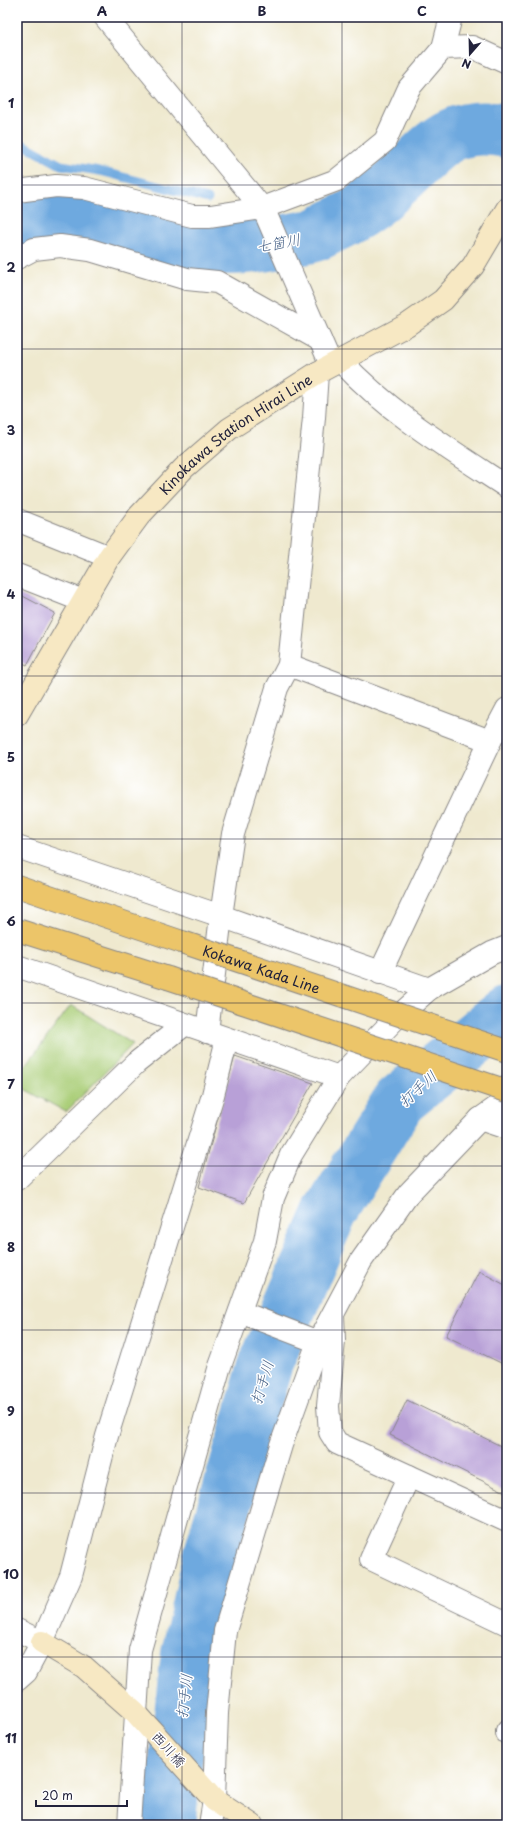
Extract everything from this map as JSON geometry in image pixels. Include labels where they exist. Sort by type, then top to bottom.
[{"type":"main road","name":"Kinokawa Station Hirai Line","points":[[17,715],[109,557],[139,516],[184,468],[229,429],[330,366],[407,325],[443,300],[473,266],[507,209]]},
{"type":"main road","name":"Kokawa Kada Line","points":[[17,886],[507,1051]]},
{"type":"main road","points":[[17,930],[168,978],[507,1090]]},
{"type":"main road","name":"西川橋","points":[[42,1642],[84,1668],[138,1715],[214,1800],[252,1825]]},
{"type":"street","points":[[105,17],[265,213],[294,277],[330,366],[314,418],[289,665],[277,688],[233,834],[221,916],[207,1032]]},
{"type":"street","points":[[17,191],[56,186],[84,188],[192,216],[265,213],[337,180],[385,141],[409,88],[443,48],[451,17]]},
{"type":"street","points":[[443,48],[472,47],[507,63]]},
{"type":"street","points":[[17,258],[34,249],[60,246],[90,250],[187,279],[217,282],[320,340]]},
{"type":"street","points":[[330,366],[361,383],[409,421],[507,487]]},
{"type":"street","points":[[17,520],[109,557]]},
{"type":"street","points":[[17,575],[83,601]]},
{"type":"street","points":[[289,665],[490,741]]},
{"type":"street","points":[[380,973],[490,741],[505,717]]},
{"type":"street","points":[[17,847],[221,916],[429,989]]},
{"type":"street","points":[[129,1825],[138,1715],[140,1650],[219,1369],[247,1315],[265,1241],[273,1198],[291,1155],[339,1077],[394,1020],[429,989],[492,953],[507,947]]},
{"type":"street","points":[[17,966],[184,1025],[339,1077]]},
{"type":"street","points":[[17,1179],[136,1063],[184,1025]]},
{"type":"street","points":[[17,1680],[26,1672],[42,1642],[70,1576],[107,1436],[213,1095],[228,1039]]},
{"type":"street","points":[[210,1825],[214,1800],[218,1713],[225,1631],[281,1445],[310,1339],[333,1314],[361,1261],[409,1193],[480,1119],[507,1100]]},
{"type":"street","points":[[480,1119],[507,1128]]},
{"type":"street","points":[[333,1314],[334,1340],[328,1406],[330,1432],[338,1444],[507,1521]]},
{"type":"street","points":[[247,1315],[310,1339]]},
{"type":"street","points":[[409,1476],[371,1559],[507,1624]]},
{"type":"street","points":[[17,1630],[42,1642]]},
{"type":"green space","points":[[71,1005],[133,1044],[66,1112],[17,1085],[17,1077]]},
{"type":"building","points":[[17,593],[55,613],[27,665],[17,660]]},
{"type":"building","points":[[235,1056],[313,1083],[244,1203],[199,1187]]},
{"type":"building","points":[[479,1271],[507,1286],[507,1366],[446,1336]]},
{"type":"building","points":[[407,1400],[507,1449],[507,1493],[390,1435]]},
{"type":"waterway","name":"七箇川","points":[[17,225],[38,217],[60,215],[106,221],[175,241],[210,248],[238,248],[280,242],[318,234],[351,217],[374,202],[431,149],[456,133],[470,129],[487,128],[507,131]]},
{"type":"waterway","points":[[17,141],[61,165],[100,171],[208,199]]},
{"type":"waterway","points":[[235,226],[246,248]]},
{"type":"waterway","name":"打手川","points":[[168,1825],[188,1654],[211,1553],[266,1363],[331,1211],[399,1101],[507,1012]]}]
